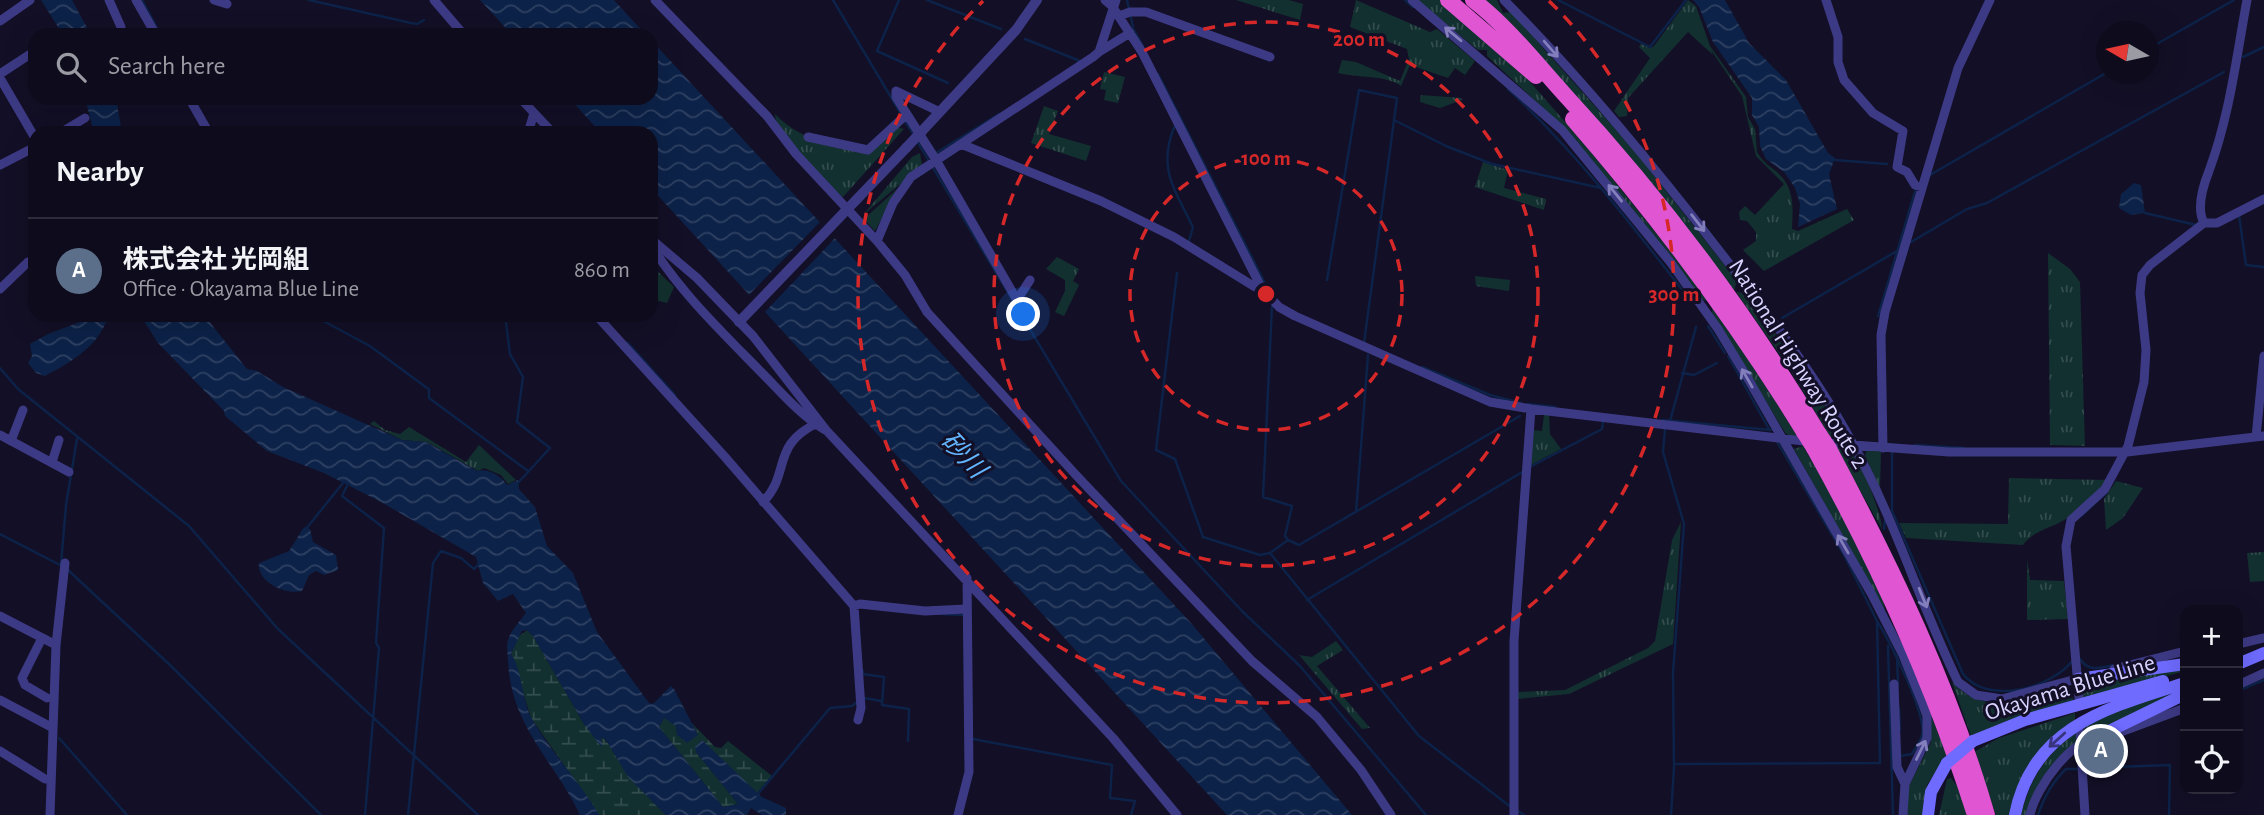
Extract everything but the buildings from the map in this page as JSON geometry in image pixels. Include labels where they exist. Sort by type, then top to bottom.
[{"type":"highway","points":[[1448,0],[1537,77]]},
{"type":"highway","name":"National Highway Route 2","points":[[1463,0],[1537,77],[1681,252],[1817,441],[1905,627],[1931,690],[1975,815]]},
{"type":"highway","name":"National Highway Route 2","points":[[1475,2],[1583,114],[1691,241],[1737,304],[1817,441],[1870,524],[1916,622],[1963,740],[1987,815]]},
{"type":"main road","points":[[2243,662],[2264,653]]},
{"type":"main road","points":[[2078,679],[2180,665]]},
{"type":"main road","name":"Okayama Blue Line","points":[[1928,815],[1931,792],[1947,763],[1973,741],[2025,720],[2180,676]]},
{"type":"main road","name":"Okayama Blue Line","points":[[2015,815],[2024,782],[2036,761],[2075,725],[2124,702],[2180,685]]},
{"type":"main road","points":[[2099,736],[2180,696]]},
{"type":"street","points":[[0,20],[30,0]]},
{"type":"street","points":[[109,0],[121,27]]},
{"type":"street","points":[[214,0],[227,4]]},
{"type":"street","points":[[434,0],[458,28]]},
{"type":"street","points":[[655,0],[766,116],[847,210],[877,240],[905,275],[927,312],[1217,625],[1252,661],[1317,718],[1361,770],[1391,815]]},
{"type":"street","points":[[740,322],[1016,30],[1037,0]]},
{"type":"street","points":[[1412,0],[1483,53],[1562,130],[1708,306],[1871,593],[1903,655],[1922,702],[1927,716],[1927,738],[1905,784],[1903,815]]},
{"type":"street","points":[[1826,0],[1838,37],[1838,62],[1844,80],[1873,113],[1903,131],[1897,167],[1907,172],[1919,186]]},
{"type":"street","points":[[1889,449],[1881,335],[1885,312],[1919,186],[1958,68],[1990,0]]},
{"type":"street","points":[[2202,225],[2204,184],[2226,121],[2247,0]]},
{"type":"street","points":[[1502,12],[1505,1]]},
{"type":"street","points":[[1505,1],[1635,145],[1745,284],[1813,379],[1855,446],[1898,539],[1958,682],[1976,695],[1994,699],[2180,652]]},
{"type":"street","points":[[1099,50],[1111,2],[1128,11],[1146,12],[1270,57]]},
{"type":"street","points":[[142,3],[153,28]]},
{"type":"street","points":[[1128,11],[1130,33],[1261,287],[1279,307],[1364,348],[1490,402],[1531,409],[1889,449],[2127,449],[2258,435],[2264,356]]},
{"type":"street","points":[[877,240],[902,188],[932,160],[961,144],[1099,50],[1130,33]]},
{"type":"street","points":[[28,56],[0,76],[28,126]]},
{"type":"street","points":[[940,112],[896,91],[904,117],[1017,300],[1030,280]]},
{"type":"street","points":[[194,105],[205,126]]},
{"type":"street","points":[[527,105],[546,126]]},
{"type":"street","points":[[529,126],[534,113]]},
{"type":"street","points":[[808,137],[868,150],[904,117]]},
{"type":"street","points":[[73,126],[85,118]]},
{"type":"street","points":[[961,144],[1101,201],[1174,237],[1255,286],[1261,287]]},
{"type":"street","points":[[0,165],[28,151]]},
{"type":"street","points":[[2079,698],[2066,546],[2070,523],[2105,489],[2127,449],[2144,382],[2146,350],[2140,293],[2142,275],[2150,265],[2202,225],[2217,223],[2264,198]]},
{"type":"street","points":[[658,245],[697,278],[740,322],[818,422]]},
{"type":"street","points":[[658,256],[667,271],[736,346],[826,430],[967,579],[1113,738],[1177,815]]},
{"type":"street","points":[[0,289],[28,262]]},
{"type":"street","points":[[658,266],[667,271]]},
{"type":"street","points":[[1735,290],[1745,284]]},
{"type":"street","points":[[602,322],[764,500],[854,606],[861,699],[861,715],[858,720]]},
{"type":"street","points":[[1514,811],[1514,641],[1531,409]]},
{"type":"street","points":[[11,441],[23,411]]},
{"type":"street","points":[[764,500],[772,492],[788,446],[794,437],[818,422]]},
{"type":"street","points":[[0,435],[69,472]]},
{"type":"street","points":[[52,462],[59,440]]},
{"type":"street","points":[[50,815],[55,644],[64,566]]},
{"type":"street","points":[[958,815],[969,772],[967,579]]},
{"type":"street","points":[[854,606],[860,604],[925,611],[966,609]]},
{"type":"street","points":[[0,617],[55,644]]},
{"type":"street","points":[[42,638],[22,678],[25,685],[47,698]]},
{"type":"street","points":[[2243,643],[2264,638]]},
{"type":"street","points":[[2243,683],[2264,673]]},
{"type":"street","points":[[1894,684],[1898,767],[1905,784]]},
{"type":"street","points":[[0,700],[51,727]]},
{"type":"street","points":[[2030,815],[2040,788],[2052,771],[2081,745],[2099,736],[2109,736],[2180,710]]},
{"type":"street","points":[[2080,732],[2085,815]]},
{"type":"street","points":[[0,751],[45,779]]},
{"type":"green space","points":[[1236,0],[1289,0],[1303,4],[1300,20]]},
{"type":"green space","points":[[1356,0],[1430,32],[1437,29],[1475,61],[1465,75],[1455,68],[1448,78],[1410,65],[1401,86],[1380,78],[1338,73],[1342,60],[1356,62],[1400,81],[1409,59],[1407,49],[1350,27]]},
{"type":"green space","points":[[1417,0],[1440,0],[1468,22],[1524,75],[1587,147],[1711,302],[1703,300],[1543,108],[1487,56],[1487,50],[1478,50]]},
{"type":"green space","points":[[1483,0],[1497,0],[1503,13],[1511,12],[1632,148],[1737,281],[1734,290],[1640,169]]},
{"type":"green space","points":[[1688,0],[1696,6],[1710,46],[1746,97],[1748,117],[1755,129],[1757,152],[1763,161],[1783,178],[1790,191],[1792,229],[1798,231],[1847,209],[1854,220],[1764,271],[1743,250],[1756,241],[1756,232],[1747,221],[1740,220],[1739,212],[1745,206],[1755,215],[1784,184],[1756,156],[1742,96],[1711,50],[1713,55],[1688,32],[1628,98],[1627,116],[1619,117],[1614,111],[1650,58],[1639,47],[1641,44],[1650,48],[1654,46]]},
{"type":"green space","points":[[1104,72],[1125,77],[1118,103],[1104,100],[1106,90],[1100,89]]},
{"type":"green space","points":[[1421,95],[1462,100],[1440,108],[1420,102]]},
{"type":"green space","points":[[1044,106],[1058,111],[1049,134],[1091,146],[1086,161],[1031,143]]},
{"type":"green space","points":[[775,114],[806,136],[866,153],[896,127],[904,129],[843,197],[792,145],[783,133]]},
{"type":"green space","points":[[920,153],[922,166],[863,215],[912,157]]},
{"type":"green space","points":[[1483,162],[1508,170],[1504,188],[1546,199],[1544,210],[1475,187]]},
{"type":"green space","points":[[898,188],[875,231],[864,219]]},
{"type":"green space","points":[[2048,253],[2070,269],[2080,282],[2085,446],[2050,445]]},
{"type":"green space","points":[[1057,257],[1079,269],[1073,281],[1079,285],[1064,316],[1055,312],[1065,291],[1065,280],[1046,269]]},
{"type":"green space","points":[[658,272],[674,287],[667,303],[658,301]]},
{"type":"green space","points":[[1475,276],[1510,280],[1509,291],[1476,286]]},
{"type":"green space","points":[[1736,292],[1746,293],[1822,398],[1839,427],[1831,438],[1786,363]]},
{"type":"green space","points":[[1713,304],[1798,437],[1786,434],[1712,313]]},
{"type":"green space","points":[[1544,415],[1549,415],[1550,434],[1561,449],[1529,466],[1532,430],[1542,431]]},
{"type":"green space","points":[[374,421],[385,430],[400,434],[409,427],[466,462],[479,445],[516,480],[508,484],[501,475],[484,468],[478,471],[427,442],[402,440],[370,424]]},
{"type":"green space","points":[[1803,446],[1864,555],[1875,578],[1885,611],[1794,449]]},
{"type":"green space","points":[[1836,448],[1845,450],[1856,459],[1875,501],[1882,529]]},
{"type":"green space","points":[[1867,450],[1881,451],[1880,488],[1865,456]]},
{"type":"green space","points":[[2009,478],[2107,480],[2094,497],[2078,511],[2037,533],[2023,545],[1906,538],[1899,523],[2008,524]]},
{"type":"green space","points":[[2116,481],[2143,488],[2123,518],[2106,530],[2104,499]]},
{"type":"green space","points":[[1681,522],[1673,644],[1569,694],[1517,699],[1517,692],[1565,690],[1648,648],[1655,641],[1672,540]]},
{"type":"green space","points":[[2264,552],[2264,581],[2250,582],[2247,553]]},
{"type":"green space","points":[[2027,559],[2030,580],[2064,581],[2068,619],[2027,620]]},
{"type":"green space","points":[[527,630],[584,724],[599,740],[601,737],[607,742],[635,781],[666,815],[599,815],[531,718],[511,654],[517,638]]},
{"type":"green space","points":[[1336,641],[1343,650],[1317,666],[1370,728],[1362,729],[1299,655],[1312,657]]},
{"type":"green space","points":[[2180,669],[2180,672],[2083,699],[2084,687],[2087,684]]},
{"type":"green space","points":[[1952,682],[1978,700],[2004,702],[2063,689],[2070,690],[2074,702],[1971,736]]},
{"type":"green space","points":[[2180,691],[2095,732],[2083,727],[2121,708]]},
{"type":"green space","points":[[2075,713],[2075,721],[2054,735],[2011,815],[1996,815],[1974,752],[1999,738]]},
{"type":"green space","points":[[1931,716],[1947,754],[1927,785],[1922,815],[1906,815],[1908,788],[1931,742]]},
{"type":"green space","points":[[664,717],[676,726],[677,735],[697,732],[691,722],[715,747],[721,748],[728,741],[772,776],[757,793],[742,780],[696,752],[738,804],[723,807],[659,727]]},
{"type":"green space","points":[[2076,732],[2076,743],[2042,778],[2026,815],[2021,815],[2041,768],[2055,750]]},
{"type":"green space","points":[[1951,778],[1960,790],[1967,815],[1939,815],[1947,779]]},
{"type":"water","points":[[41,0],[72,0],[87,28],[59,28]]},
{"type":"water","points":[[480,0],[614,0],[640,28],[506,28]]},
{"type":"water","points":[[1693,0],[1725,0],[1749,43],[1786,80],[1828,153],[1835,158],[1829,174],[1837,209],[1798,227],[1800,204],[1795,188],[1784,172],[1766,159],[1760,146],[1759,127],[1752,115],[1752,98],[1713,42],[1699,7]]},
{"type":"water","name":"砂川","points":[[658,48],[1191,623],[1352,815],[1227,815],[658,196],[658,126],[595,126],[575,105],[658,105]]},
{"type":"water","points":[[87,105],[117,105],[121,126],[92,126]]},
{"type":"water","points":[[2134,183],[2141,185],[2145,213],[2131,215],[2119,208],[2121,194]]},
{"type":"water","points":[[80,322],[106,322],[89,347],[45,376],[36,373],[28,363],[32,356],[30,344]]},
{"type":"water","points":[[144,322],[210,322],[247,369],[257,371],[283,387],[402,440],[426,442],[477,471],[494,474],[507,485],[518,480],[519,489],[535,507],[547,546],[573,573],[597,632],[649,703],[653,704],[671,686],[674,689],[698,735],[687,743],[677,735],[676,726],[664,718],[659,727],[723,807],[738,804],[696,752],[695,747],[702,740],[762,797],[786,808],[786,815],[762,815],[751,808],[747,815],[666,815],[628,777],[606,740],[601,737],[602,748],[584,724],[533,636],[527,630],[522,631],[511,654],[518,668],[529,713],[599,815],[580,815],[535,742],[517,705],[511,684],[507,645],[511,633],[526,613],[513,594],[498,601],[483,583],[476,557],[381,502],[324,473],[267,451],[225,416],[224,411],[158,343]]},
{"type":"water","points":[[304,527],[310,529],[313,542],[336,555],[338,570],[324,575],[316,571],[309,575],[302,591],[288,591],[273,586],[262,576],[259,563],[289,551]]},
{"type":"pier","points":[[821,221],[836,237],[763,314],[747,297]]},
{"type":"waterway","points":[[142,0],[157,28]]},
{"type":"waterway","points":[[309,0],[411,23],[417,24],[424,20]]},
{"type":"waterway","points":[[833,0],[901,114]]},
{"type":"waterway","points":[[899,0],[877,51],[948,83]]},
{"type":"waterway","points":[[927,0],[1001,29]]},
{"type":"waterway","points":[[1127,0],[1133,27]]},
{"type":"waterway","points":[[1405,0],[1413,7]]},
{"type":"waterway","points":[[1558,0],[1650,47],[1686,0]]},
{"type":"waterway","points":[[2159,43],[2234,0]]},
{"type":"waterway","points":[[1133,29],[1143,46]]},
{"type":"waterway","points":[[1025,39],[1080,61]]},
{"type":"waterway","points":[[2243,57],[2264,47]]},
{"type":"waterway","points":[[1911,242],[1967,209],[1987,203],[2224,72]]},
{"type":"waterway","points":[[1158,74],[1268,289]]},
{"type":"waterway","points":[[1930,175],[2096,79]]},
{"type":"waterway","points":[[1508,89],[1581,165],[1691,301]]},
{"type":"waterway","points":[[1327,280],[1359,90],[1397,98],[1364,343]]},
{"type":"waterway","points":[[936,153],[999,114]]},
{"type":"waterway","points":[[904,120],[914,135]]},
{"type":"waterway","points":[[1394,120],[1446,146],[1492,164],[1601,188]]},
{"type":"waterway","points":[[1175,125],[1170,140],[1168,166],[1174,189],[1193,227],[1189,241]]},
{"type":"waterway","points":[[917,141],[1121,481],[1243,612],[1300,666],[1426,815]]},
{"type":"waterway","points":[[1835,160],[1887,164]]},
{"type":"waterway","points":[[1878,316],[1916,188]]},
{"type":"waterway","points":[[2145,213],[2196,225]]},
{"type":"waterway","points":[[2239,215],[2246,265],[2264,267]]},
{"type":"waterway","points":[[1782,318],[1897,251]]},
{"type":"waterway","points":[[1177,273],[1156,450],[1175,459],[1203,537],[1260,555],[1270,553],[1419,736],[1512,808]]},
{"type":"waterway","points":[[1272,306],[1263,497],[1292,506],[1285,536],[1288,540]]},
{"type":"waterway","points":[[325,322],[370,346],[427,388]]},
{"type":"waterway","points":[[506,322],[510,354],[523,377],[517,422],[550,448],[517,484]]},
{"type":"waterway","points":[[1708,326],[1725,353]]},
{"type":"waterway","points":[[1670,421],[1696,327]]},
{"type":"waterway","points":[[628,343],[675,395]]},
{"type":"waterway","points":[[1356,512],[1368,355]]},
{"type":"waterway","points":[[1728,356],[1769,429]]},
{"type":"waterway","points":[[1682,373],[1694,375],[1717,363]]},
{"type":"waterway","points":[[1422,367],[1490,395],[1521,403]]},
{"type":"waterway","points":[[0,368],[18,389],[189,526],[278,629],[478,815]]},
{"type":"waterway","points":[[429,389],[429,398],[528,471]]},
{"type":"waterway","points":[[1527,404],[1555,407]]},
{"type":"waterway","points":[[1270,553],[1288,540],[1299,545],[1520,416]]},
{"type":"waterway","points":[[1663,420],[1771,430]]},
{"type":"waterway","points":[[1528,468],[1602,429],[1603,422]]},
{"type":"waterway","points":[[1665,429],[1663,452],[1684,524],[1673,673],[1674,767],[1671,815]]},
{"type":"waterway","points":[[61,564],[66,505],[77,439]]},
{"type":"waterway","points":[[1674,764],[1880,763],[1877,621],[1844,555],[1776,440]]},
{"type":"waterway","points":[[1915,445],[1964,448]]},
{"type":"waterway","points":[[1892,451],[1892,511],[1963,674],[1974,684],[1988,689],[2020,690],[2050,678],[2073,660]]},
{"type":"waterway","points":[[1307,600],[1524,471]]},
{"type":"waterway","points":[[305,530],[343,483]]},
{"type":"waterway","points":[[347,486],[342,496],[384,528],[376,643],[379,648],[365,815]]},
{"type":"waterway","points":[[2081,516],[2107,492]]},
{"type":"waterway","points":[[1884,529],[1885,520]]},
{"type":"waterway","points":[[0,534],[62,566]]},
{"type":"waterway","points":[[408,815],[433,563],[441,551],[461,558],[474,569],[480,563]]},
{"type":"waterway","points":[[68,570],[171,666],[321,815]]},
{"type":"waterway","points":[[941,614],[963,615]]},
{"type":"waterway","points":[[1877,621],[1906,677],[1922,725],[1921,737],[1912,754],[1900,756]]},
{"type":"waterway","points":[[1888,646],[1893,815]]},
{"type":"waterway","points":[[1897,656],[1898,684]]},
{"type":"waterway","points":[[2080,659],[2091,667],[2114,665]]},
{"type":"waterway","points":[[863,671],[863,674],[884,677],[882,705],[909,709],[908,741]]},
{"type":"waterway","points":[[2243,689],[2264,680]]},
{"type":"waterway","points":[[864,698],[881,701]]},
{"type":"waterway","points":[[757,795],[830,708],[852,706],[858,701]]},
{"type":"waterway","points":[[1899,708],[1900,730]]},
{"type":"waterway","points":[[2088,751],[2116,736]]},
{"type":"waterway","points":[[59,738],[127,815]]},
{"type":"waterway","points":[[973,739],[1112,765],[1110,798],[1135,801],[1131,815]]},
{"type":"waterway","points":[[2086,768],[2170,765],[2169,815]]},
{"type":"waterway","points":[[2038,815],[2049,790],[2061,774],[2066,769],[2080,769]]},
{"type":"waterway","points":[[1518,811],[1524,815]]},
{"type":"place","name":"株式会社 光岡組","points":[[2101,751]]}]
